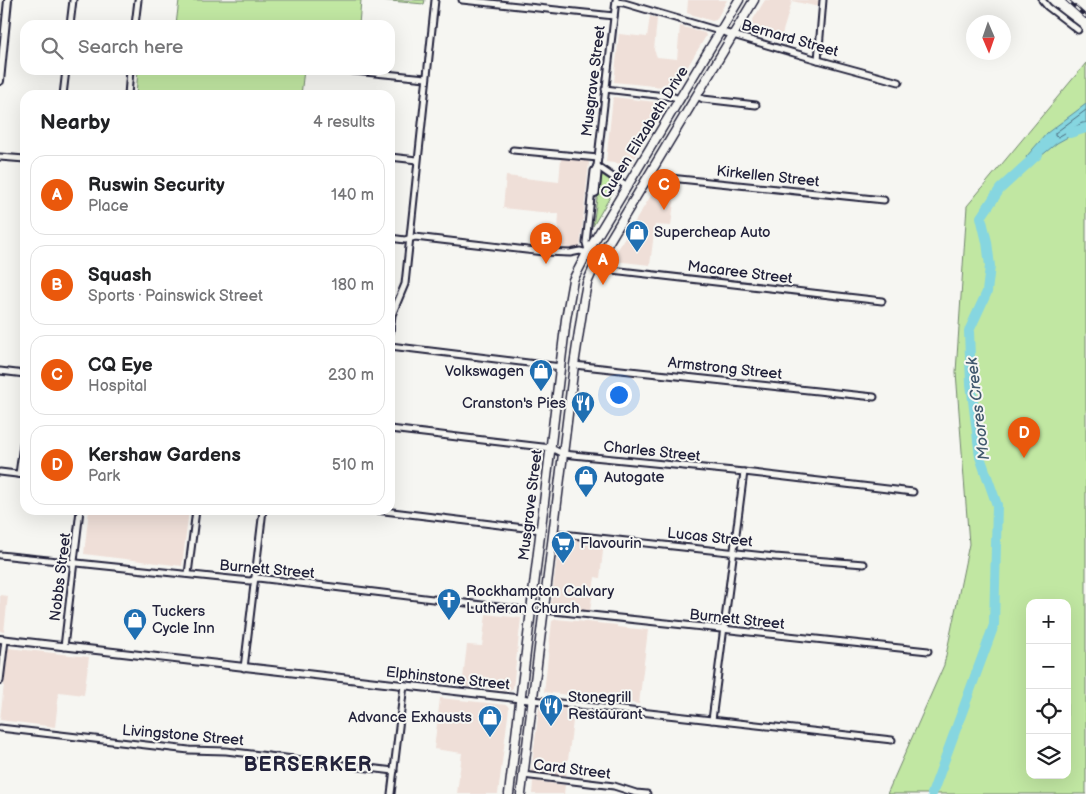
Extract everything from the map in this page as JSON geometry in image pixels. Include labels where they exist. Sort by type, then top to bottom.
[{"type":"main road","name":"Queen Elizabeth Drive","points":[[574,280],[587,251],[739,0]]},
{"type":"main road","name":"Queen Elizabeth Drive","points":[[587,283],[595,265],[754,0]]},
{"type":"main road","name":"Musgrave Street","points":[[509,794],[569,298],[574,280]]},
{"type":"main road","name":"Musgrave Street","points":[[521,794],[574,365],[587,283]]},
{"type":"street","points":[[0,81],[8,0]]},
{"type":"street","points":[[71,20],[73,0]]},
{"type":"street","points":[[136,20],[138,0]]},
{"type":"street","points":[[395,308],[405,284],[436,0]]},
{"type":"street","points":[[462,0],[614,16]]},
{"type":"street","points":[[818,60],[823,0]]},
{"type":"street","points":[[1042,0],[1048,7],[1078,30]]},
{"type":"street","name":"Musgrave Street","points":[[587,251],[586,243],[591,195],[594,171],[597,166],[616,1]]},
{"type":"street","name":"Bernard Street","points":[[616,1],[899,82]]},
{"type":"street","points":[[64,90],[65,75]]},
{"type":"street","points":[[128,90],[130,75]]},
{"type":"street","points":[[395,75],[426,78]]},
{"type":"street","points":[[606,90],[674,97],[680,100]]},
{"type":"street","points":[[697,96],[703,99],[756,105]]},
{"type":"street","points":[[513,150],[598,158]]},
{"type":"street","points":[[0,157],[20,159]]},
{"type":"street","points":[[395,158],[418,160]]},
{"type":"street","points":[[597,166],[626,186]]},
{"type":"street","name":"Kirkellen Street","points":[[650,173],[658,177],[884,200]]},
{"type":"street","points":[[395,239],[405,240],[415,237],[544,252],[570,253],[587,251]]},
{"type":"street","name":"Macaree Street","points":[[595,265],[605,269],[882,301]]},
{"type":"street","points":[[395,347],[561,367]]},
{"type":"street","name":"Armstrong Street","points":[[574,365],[874,397]]},
{"type":"street","points":[[0,371],[20,373]]},
{"type":"street","name":"Charles Street","points":[[395,430],[551,448],[563,454],[744,472],[913,492]]},
{"type":"street","points":[[0,472],[20,475]]},
{"type":"street","points":[[712,720],[744,472]]},
{"type":"street","points":[[395,512],[541,530]]},
{"type":"street","name":"Nobbs Street","points":[[64,647],[79,515]]},
{"type":"street","points":[[188,574],[195,515]]},
{"type":"street","points":[[244,668],[262,515]]},
{"type":"street","name":"Lucas Street","points":[[553,533],[864,564]]},
{"type":"street","name":"Burnett Street","points":[[0,555],[250,581],[258,578],[532,611]]},
{"type":"street","name":"Burnett Street","points":[[544,610],[928,651]]},
{"type":"street","points":[[0,681],[2,640]]},
{"type":"street","name":"Elphinstone Street","points":[[2,640],[892,740]]},
{"type":"street","points":[[392,794],[404,685]]},
{"type":"street","name":"Livingstone Street","points":[[0,728],[189,750],[226,751],[394,770]]},
{"type":"street","name":"Card Street","points":[[523,775],[614,786],[636,793],[647,794]]},
{"type":"shaded area","points":[[688,0],[727,0],[716,20],[712,21],[687,13]]},
{"type":"shaded area","points":[[765,0],[819,0],[819,7],[792,1],[780,41],[746,31]]},
{"type":"shaded area","points":[[650,16],[657,19],[654,50],[657,57],[677,59],[680,26],[705,33],[706,36],[673,88],[614,82],[619,34],[647,37]]},
{"type":"shaded area","points":[[613,97],[664,103],[665,106],[632,163],[629,165],[606,162]]},
{"type":"shaded area","points":[[561,158],[588,160],[589,163],[580,248],[578,249],[560,247],[562,235],[558,231],[559,214],[503,208],[506,176],[559,182]]},
{"type":"shaded area","points":[[658,184],[676,186],[671,226],[655,225],[650,265],[613,261],[612,259]]},
{"type":"shaded area","points":[[88,515],[188,515],[182,566],[84,554]]},
{"type":"shaded area","points":[[562,538],[604,542],[600,578],[595,577],[590,611],[555,608],[551,604],[559,540]]},
{"type":"shaded area","points":[[0,595],[8,596],[4,632],[0,631]]},
{"type":"shaded area","points":[[486,614],[521,618],[513,688],[509,691],[462,686],[467,645],[482,646]]},
{"type":"shaded area","points":[[556,619],[648,630],[639,704],[544,692],[552,621]]},
{"type":"shaded area","points":[[8,648],[89,657],[84,695],[59,692],[55,727],[0,720]]},
{"type":"shaded area","points":[[440,698],[507,705],[509,708],[498,794],[457,794],[462,753],[434,749]]},
{"type":"shaded area","points":[[542,706],[571,709],[574,713],[566,776],[531,772],[539,708]]},
{"type":"shaded area","points":[[533,781],[565,785],[564,794],[532,794]]},
{"type":"green space","points":[[179,0],[361,0],[359,20],[177,20]]},
{"type":"green space","points":[[379,0],[425,0],[424,4]]},
{"type":"green space","points":[[1086,63],[1086,794],[887,794],[944,665],[969,544],[956,372],[967,206]]},
{"type":"green space","points":[[138,75],[303,75],[302,90],[136,90]]},
{"type":"green space","points":[[602,175],[617,185],[593,226],[597,198]]},
{"type":"water","points":[[1086,104],[1086,127],[1057,143],[1030,165],[1026,157],[1047,133]]},
{"type":"waterway","name":"Moores Creek","points":[[1070,133],[1086,128]]},
{"type":"waterway","name":"Moores Creek","points":[[932,794],[994,625],[997,505],[980,457],[971,384],[969,331],[987,292],[990,266],[981,217],[1000,189],[1038,154]]},
{"type":"railway","points":[[1067,0],[1086,17]]},
{"type":"place","name":"CQ Eye","points":[[664,210]]},
{"type":"place","name":"Supercheap Auto","points":[[637,253]]},
{"type":"place","name":"Squash","points":[[546,264]]},
{"type":"place","name":"Ruswin Security","points":[[603,285]]},
{"type":"place","name":"Volkswagen","points":[[541,392]]},
{"type":"place","name":"Cranston's Pies","points":[[583,424]]},
{"type":"place","name":"Kershaw Gardens","points":[[1024,458]]},
{"type":"place","name":"Autogate","points":[[586,498]]},
{"type":"place","name":"Flavourin","points":[[563,564]]},
{"type":"place","name":"Rockhampton Calvary Lutheran Church","points":[[449,621]]},
{"type":"place","name":"Tuckers Cycle Inn","points":[[135,641]]},
{"type":"place","name":"Stonegrill Restaurant","points":[[551,727]]},
{"type":"place","name":"Advance Exhausts","points":[[490,738]]},
{"type":"district","name":"BERSERKER","points":[[308,764]]}]
